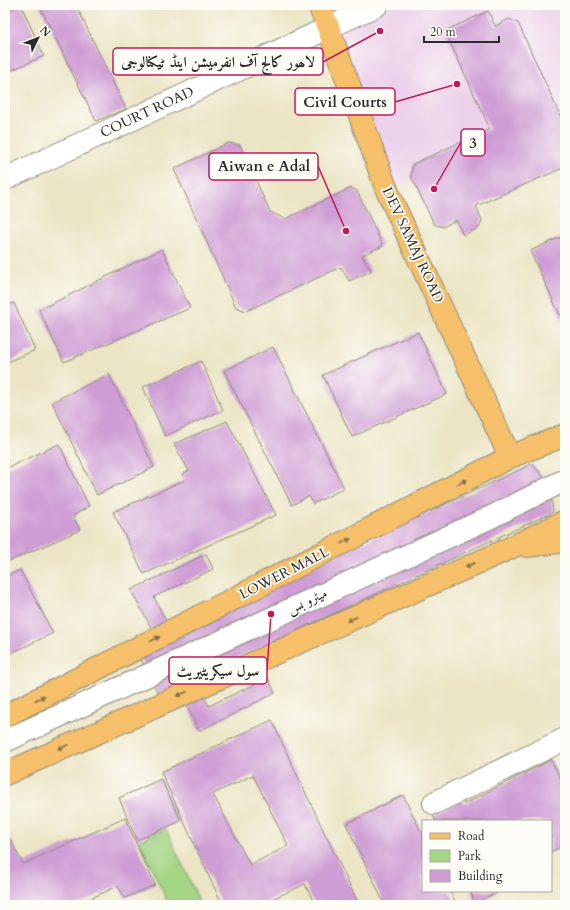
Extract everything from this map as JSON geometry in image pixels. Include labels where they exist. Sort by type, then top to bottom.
[{"type":"main road","name":"DEV SAMAJ ROAD","points":[[319,5],[386,188],[510,457]]},
{"type":"main road","name":"LOWER MALL","points":[[5,716],[510,457],[565,435]]},
{"type":"main road","points":[[5,774],[506,550],[565,521]]},
{"type":"main road","points":[[506,550],[565,541]]},
{"type":"street","name":"COURT ROAD","points":[[5,179],[377,5]]},
{"type":"street","name":"میٹرو بس","points":[[5,740],[477,523],[565,480]]},
{"type":"street","points":[[434,803],[565,739]]},
{"type":"shaded area","points":[[335,5],[565,5],[565,140],[386,188],[328,27],[342,21]]},
{"type":"green space","points":[[166,829],[201,905],[169,905],[139,841]]},
{"type":"building","points":[[21,5],[44,56],[5,73],[5,12]]},
{"type":"building","points":[[39,5],[76,5],[126,109],[96,121]]},
{"type":"building","points":[[488,11],[495,26],[509,19],[518,23],[565,126],[565,167],[476,206],[482,220],[479,228],[463,235],[456,220],[443,227],[434,224],[411,176],[413,164],[490,129],[445,31]]},
{"type":"building","points":[[228,143],[240,145],[270,212],[285,219],[351,188],[357,191],[383,246],[362,255],[371,271],[349,281],[341,267],[246,311],[236,307],[174,169]]},
{"type":"building","points":[[565,235],[565,326],[530,251]]},
{"type":"building","points":[[162,249],[190,308],[64,362],[39,310]]},
{"type":"building","points":[[14,303],[35,350],[5,363],[5,307]]},
{"type":"building","points":[[418,332],[447,394],[352,437],[323,375]]},
{"type":"building","points":[[273,347],[344,488],[313,504],[309,496],[292,505],[224,371]]},
{"type":"building","points":[[201,361],[223,410],[165,436],[143,387]]},
{"type":"building","points":[[109,374],[154,467],[97,495],[52,402]]},
{"type":"building","points":[[227,421],[276,515],[144,574],[113,512],[185,480],[182,474],[189,471],[174,444]]},
{"type":"building","points":[[59,444],[89,506],[73,516],[80,530],[5,563],[5,469]]},
{"type":"building","points":[[532,464],[550,484],[553,512],[194,678],[209,706],[268,678],[275,693],[199,731],[178,687],[160,697],[135,647],[156,637],[131,590],[206,554],[213,569],[154,597],[171,631]]},
{"type":"building","points":[[20,570],[53,633],[5,656],[5,577]]},
{"type":"building","points":[[272,720],[359,905],[315,905],[305,884],[266,902],[267,905],[223,905],[161,772]],"holes":[[[253,775],[288,846],[250,865],[213,794]]]},
{"type":"building","points":[[551,760],[565,787],[565,845],[552,852],[552,820],[436,820],[433,815],[462,800],[464,804]]},
{"type":"building","points":[[161,779],[181,821],[137,840],[119,798]]},
{"type":"building","points":[[403,795],[422,833],[422,892],[450,892],[457,905],[385,905],[346,824]]},
{"type":"building","points":[[125,818],[155,885],[125,898],[118,886],[76,905],[10,905],[5,894],[5,842],[10,839],[23,864]]},
{"type":"building","points":[[470,892],[498,892],[475,903]]},
{"type":"place","name":"لاھور کالج آف انفرمیشن اینڈ ٹیکنالوجی","points":[[380,31]]},
{"type":"place","name":"Civil Courts","points":[[457,84]]},
{"type":"place","name":"3","points":[[434,189]]},
{"type":"place","name":"Aiwan e Adal","points":[[346,231]]},
{"type":"place","name":"سول سیکریٹیریٹ","points":[[271,614]]}]
